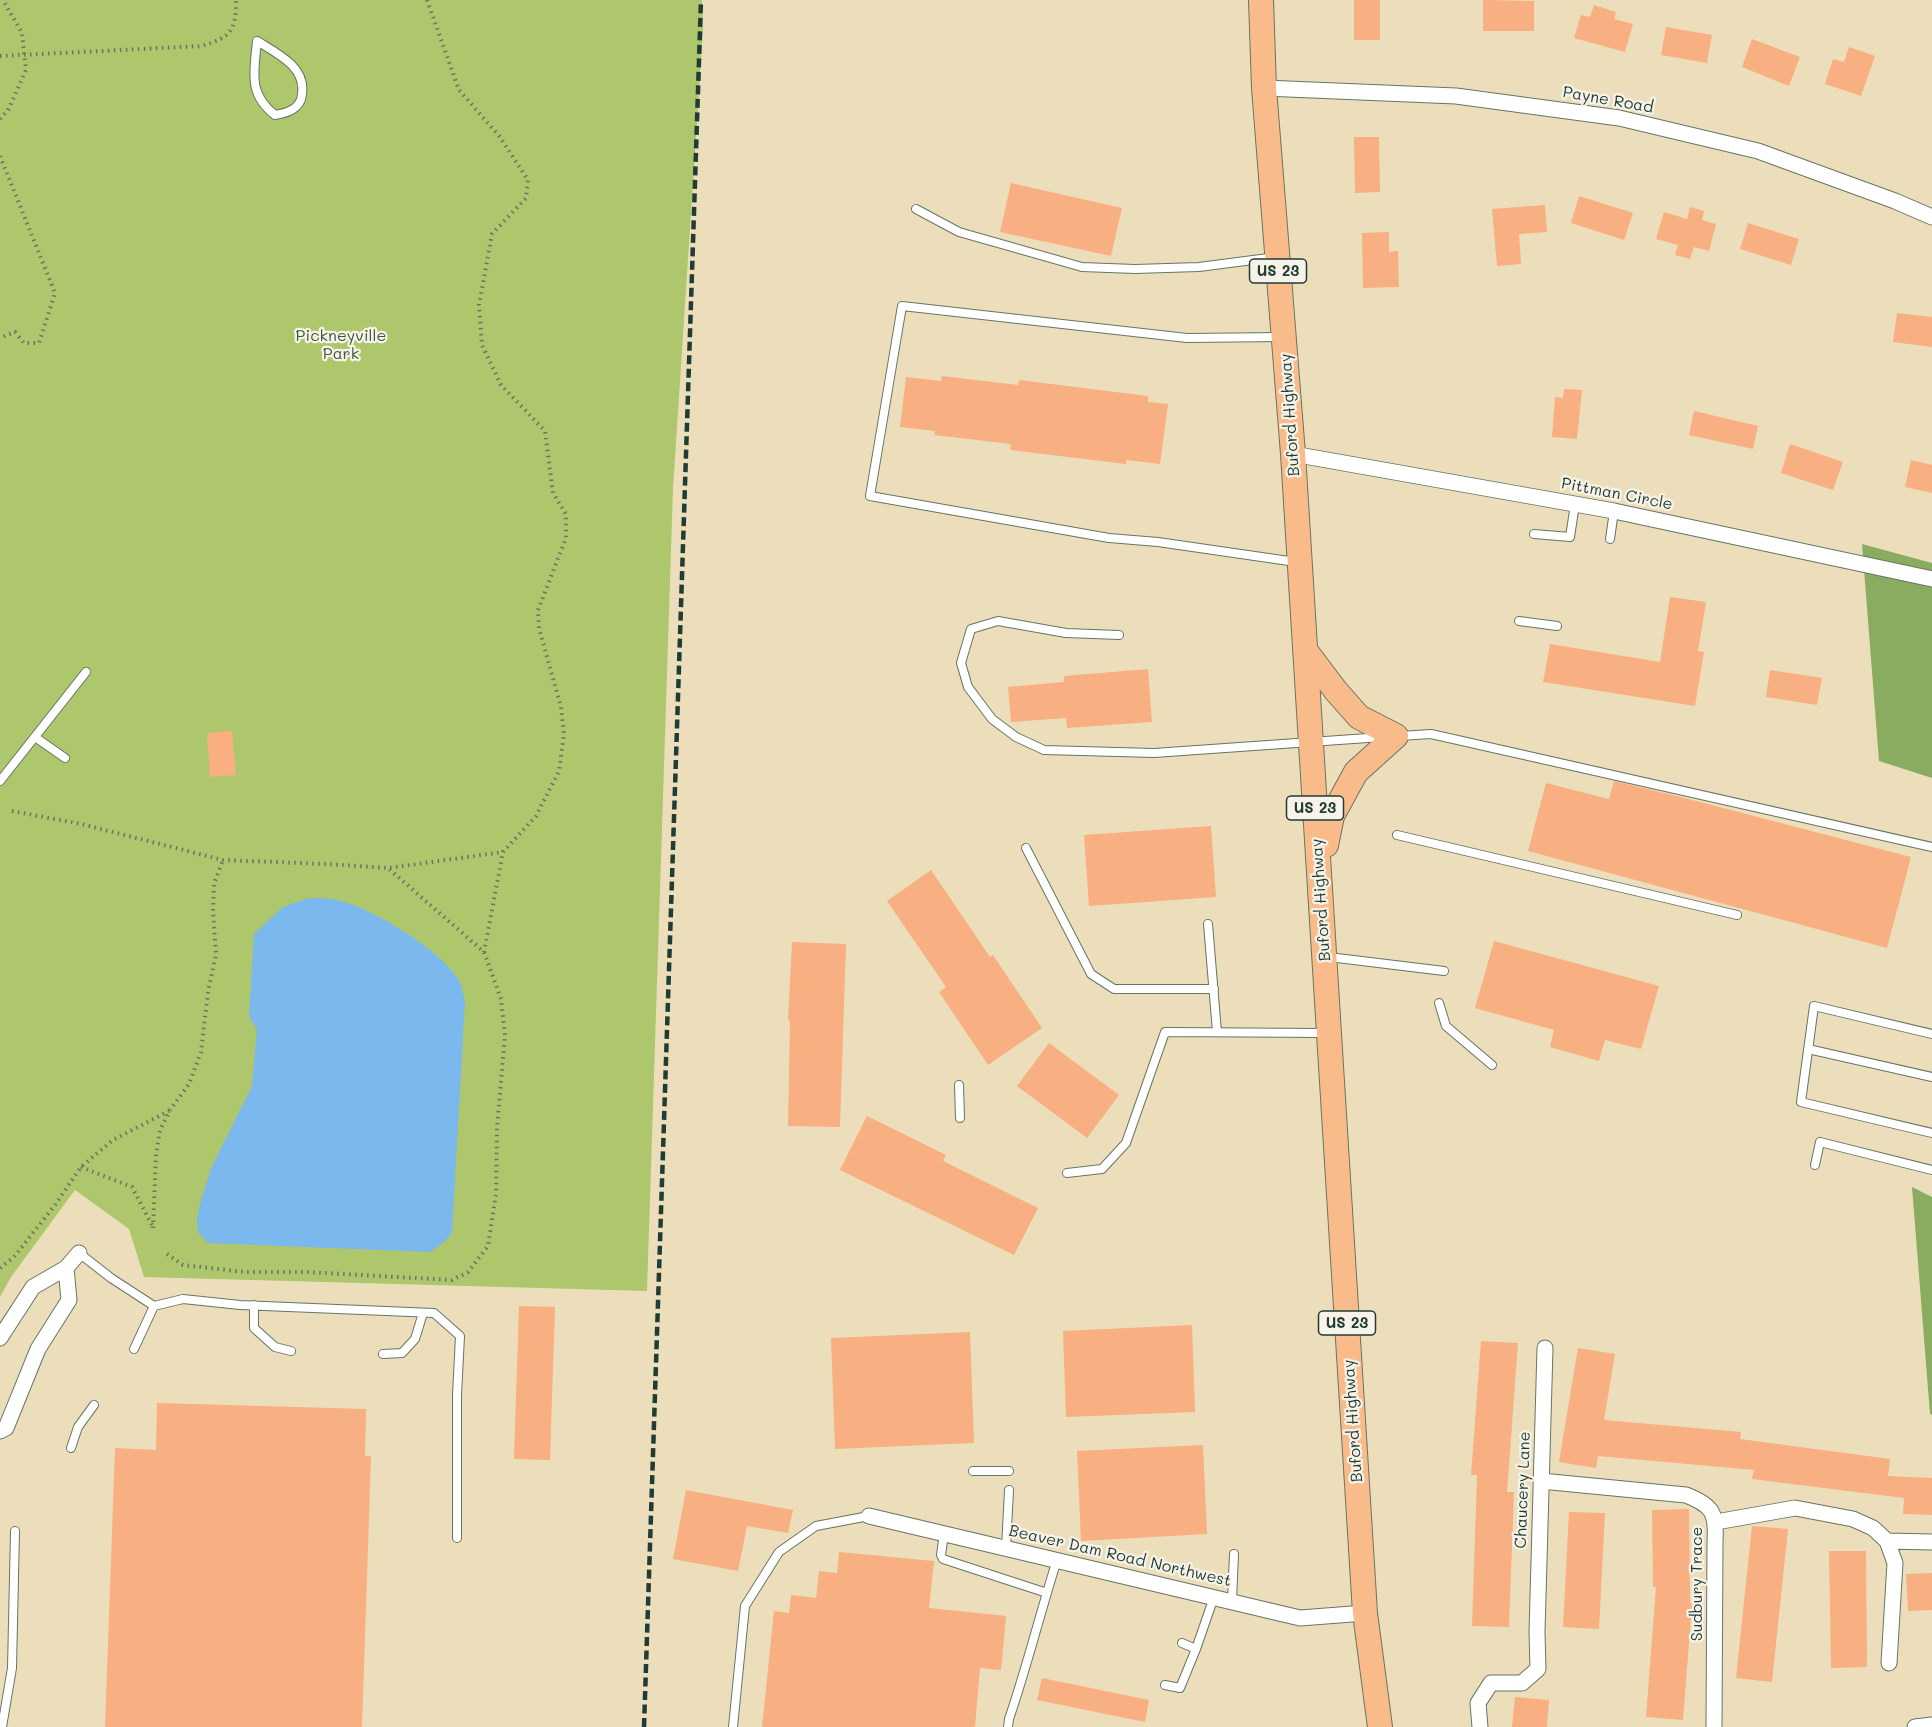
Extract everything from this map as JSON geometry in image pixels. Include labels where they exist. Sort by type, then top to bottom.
[{"type":"main road","name":"Buford Highway","points":[[1262,0],[1264,88],[1293,454],[1365,1613],[1380,1727]]},
{"type":"main road","points":[[1305,650],[1359,717],[1396,736],[1356,772],[1332,816],[1319,876]]},
{"type":"street","name":"Payne Road","points":[[1264,88],[1456,96],[1619,118],[1758,151],[1895,201],[1932,217]]},
{"type":"street","name":"Pittman Circle","points":[[1293,454],[1614,511],[1932,579]]},
{"type":"street","points":[[0,1338],[33,1287],[66,1268],[78,1252]]},
{"type":"street","points":[[0,1431],[6,1428],[38,1349],[69,1300],[66,1268]]},
{"type":"street","name":"Chaucery Lane","points":[[1480,1727],[1478,1703],[1491,1683],[1522,1683],[1538,1670],[1537,1632],[1545,1348]]},
{"type":"street","name":"Sudbury Trace","points":[[1541,1481],[1686,1495],[1697,1499],[1710,1509],[1716,1522],[1714,1541],[1714,1727]]},
{"type":"street","points":[[1716,1522],[1795,1508],[1852,1519],[1873,1528],[1887,1541],[1895,1563],[1889,1663]]},
{"type":"street","name":"Beaver Dam Road Northwest","points":[[869,1516],[1300,1618],[1365,1613]]},
{"type":"street","points":[[1887,1541],[1932,1542]]},
{"type":"street","points":[[1915,1727],[1932,1725]]},
{"type":"lane","points":[[258,41],[298,71],[304,84],[302,100],[290,113],[275,116],[263,106],[255,90],[258,41]]},
{"type":"lane","points":[[916,209],[959,231],[1082,267],[1135,269],[1199,267],[1277,257]]},
{"type":"lane","points":[[1284,337],[1187,338],[902,306],[870,496],[1109,538],[1158,542],[1300,562]]},
{"type":"lane","points":[[1533,534],[1570,537],[1575,504]]},
{"type":"lane","points":[[1610,539],[1614,511]]},
{"type":"lane","points":[[1119,635],[1066,633],[998,621],[971,629],[961,663],[968,687],[992,719],[1016,737],[1044,750],[1154,753],[1431,734],[1932,847]]},
{"type":"lane","points":[[1519,621],[1557,626]]},
{"type":"lane","points":[[0,782],[86,672]]},
{"type":"lane","points":[[35,738],[64,758]]},
{"type":"lane","points":[[1397,834],[1737,915]]},
{"type":"lane","points":[[1026,848],[1091,974],[1114,989],[1214,989]]},
{"type":"lane","points":[[1208,924],[1217,1032]]},
{"type":"lane","points":[[1324,956],[1444,971]]},
{"type":"lane","points":[[1439,1003],[1446,1026],[1492,1065]]},
{"type":"lane","points":[[1932,1034],[1814,1006],[1801,1101],[1932,1133]]},
{"type":"lane","points":[[1067,1173],[1102,1169],[1126,1143],[1165,1032],[1329,1033]]},
{"type":"lane","points":[[1808,1049],[1932,1077]]},
{"type":"lane","points":[[959,1085],[960,1119]]},
{"type":"lane","points":[[1815,1165],[1820,1142],[1932,1170]]},
{"type":"lane","points":[[78,1252],[111,1278],[154,1306],[183,1299],[254,1305],[434,1313],[460,1336],[457,1538]]},
{"type":"lane","points":[[254,1305],[254,1328],[275,1347],[291,1351]]},
{"type":"lane","points":[[134,1349],[154,1306]]},
{"type":"lane","points":[[383,1354],[402,1353],[415,1339],[423,1313]]},
{"type":"lane","points":[[71,1448],[78,1427],[94,1405]]},
{"type":"lane","points":[[972,1471],[1009,1471]]},
{"type":"lane","points":[[1006,1548],[1009,1491]]},
{"type":"lane","points":[[733,1727],[745,1606],[779,1552],[816,1526],[869,1516]]},
{"type":"lane","points":[[2,1727],[12,1668],[15,1531]]},
{"type":"lane","points":[[944,1533],[941,1555],[944,1559],[1047,1593]]},
{"type":"lane","points":[[1232,1601],[1234,1554]]},
{"type":"lane","points":[[1008,1727],[1057,1560]]},
{"type":"lane","points":[[1165,1685],[1180,1688],[1214,1597]]},
{"type":"lane","points":[[1182,1643],[1196,1649]]},
{"type":"path","points":[[0,119],[8,110],[26,70],[22,33],[3,0]]},
{"type":"path","points":[[0,56],[202,46],[221,40],[232,28],[236,19],[236,0]]},
{"type":"path","points":[[427,0],[459,90],[501,136],[528,180],[526,198],[492,234],[479,305],[482,345],[501,385],[545,431],[553,493],[566,514],[566,538],[538,610],[539,628],[561,707],[564,734],[559,771],[536,816],[503,852],[484,952]]},
{"type":"path","points":[[0,156],[55,294],[39,343],[24,342],[15,332],[0,338]]},
{"type":"path","points":[[12,811],[81,824],[223,860],[388,868],[503,852]]},
{"type":"path","points":[[81,1167],[132,1187],[153,1228],[156,1155],[160,1130],[170,1110],[189,1084],[201,1052],[208,992],[216,954],[214,884],[223,860]]},
{"type":"path","points":[[167,1254],[183,1265],[245,1272],[307,1272],[452,1280],[468,1272],[488,1246],[496,1194],[497,1128],[505,1035],[501,999],[484,952],[388,868]]},
{"type":"path","points":[[0,1268],[14,1257],[55,1205],[81,1167],[113,1140],[170,1110]]},
{"type":"green space","name":"Pickneyville Park","points":[[0,0],[702,0],[703,30],[673,488],[647,1291],[144,1277],[129,1229],[75,1190],[11,1277],[0,1297]]},
{"type":"green space","points":[[1862,544],[1932,563],[1932,778],[1879,761]]},
{"type":"green space","points":[[1912,1187],[1932,1197],[1932,1415],[1930,1414]]},
{"type":"water","points":[[309,898],[330,899],[350,904],[384,920],[437,956],[460,984],[465,1001],[452,1233],[430,1252],[208,1243],[198,1232],[197,1217],[212,1166],[252,1086],[257,1029],[249,1017],[254,934],[283,907]]},
{"type":"building","points":[[1354,0],[1380,0],[1380,40],[1354,40]]},
{"type":"building","points":[[1483,0],[1534,1],[1534,31],[1483,31]]},
{"type":"building","points":[[1594,5],[1616,12],[1614,19],[1633,24],[1625,52],[1574,38],[1581,15],[1590,17]]},
{"type":"building","points":[[1666,27],[1712,35],[1707,63],[1661,55]]},
{"type":"building","points":[[1752,39],[1800,57],[1789,86],[1742,67]]},
{"type":"building","points":[[1849,47],[1875,56],[1861,96],[1825,84],[1833,59],[1844,62]]},
{"type":"building","points":[[1354,137],[1379,137],[1380,192],[1355,193]]},
{"type":"building","points":[[1011,183],[1122,208],[1111,256],[1000,232]]},
{"type":"building","points":[[1579,196],[1633,213],[1624,240],[1571,223]]},
{"type":"building","points":[[1545,205],[1547,232],[1519,234],[1521,264],[1497,266],[1492,209]]},
{"type":"building","points":[[1690,207],[1704,211],[1702,220],[1716,224],[1709,251],[1694,247],[1690,259],[1675,255],[1678,245],[1656,239],[1664,212],[1687,219]]},
{"type":"building","points":[[1748,223],[1799,239],[1791,265],[1740,249]]},
{"type":"building","points":[[1389,232],[1389,252],[1398,251],[1399,287],[1363,288],[1362,233]]},
{"type":"building","points":[[1897,313],[1932,317],[1932,347],[1893,342]]},
{"type":"building","points":[[942,376],[1018,385],[1019,380],[1148,396],[1148,402],[1168,404],[1160,464],[1126,460],[1126,464],[1010,450],[1011,444],[934,435],[935,431],[900,427],[906,377],[941,381]]},
{"type":"building","points":[[1564,389],[1582,390],[1577,439],[1552,437],[1555,397],[1563,398]]},
{"type":"building","points":[[1694,411],[1758,426],[1753,449],[1689,435]]},
{"type":"building","points":[[1790,444],[1843,462],[1833,490],[1781,473]]},
{"type":"building","points":[[1911,460],[1932,465],[1932,493],[1905,487]]},
{"type":"building","points":[[1670,597],[1706,602],[1698,651],[1704,652],[1695,706],[1543,682],[1550,644],[1660,662]]},
{"type":"building","points":[[1148,669],[1152,722],[1067,728],[1066,718],[1011,722],[1008,687],[1064,682],[1064,676]]},
{"type":"building","points":[[1770,670],[1822,678],[1817,705],[1766,697]]},
{"type":"building","points":[[232,731],[236,775],[210,777],[207,733]]},
{"type":"building","points":[[1614,781],[1911,857],[1887,948],[1528,851],[1546,783],[1609,799]]},
{"type":"building","points":[[1211,826],[1216,897],[1089,906],[1084,835]]},
{"type":"building","points":[[931,870],[990,957],[993,955],[1042,1028],[988,1065],[939,992],[946,987],[887,901]]},
{"type":"building","points":[[1494,941],[1659,986],[1641,1049],[1605,1040],[1599,1061],[1550,1047],[1554,1030],[1475,1008]]},
{"type":"building","points":[[792,942],[846,944],[840,1127],[788,1126],[790,1021],[788,1020]]},
{"type":"building","points":[[1049,1043],[1119,1095],[1087,1138],[1017,1086]]},
{"type":"building","points":[[867,1116],[946,1155],[943,1161],[1038,1208],[1014,1255],[840,1170]]},
{"type":"building","points":[[519,1306],[555,1307],[550,1460],[514,1459]]},
{"type":"building","points":[[1192,1325],[1195,1412],[1066,1417],[1063,1331]]},
{"type":"building","points":[[970,1332],[974,1443],[835,1449],[831,1338]]},
{"type":"building","points":[[1481,1341],[1518,1343],[1507,1492],[1514,1492],[1509,1627],[1472,1626],[1477,1475],[1471,1475]]},
{"type":"building","points":[[1578,1348],[1615,1354],[1604,1420],[1741,1432],[1740,1439],[1890,1459],[1888,1476],[1932,1478],[1932,1515],[1903,1514],[1904,1498],[1752,1479],[1754,1470],[1598,1456],[1596,1468],[1559,1462]]},
{"type":"building","points":[[157,1403],[366,1409],[365,1456],[371,1456],[362,1727],[105,1727],[115,1448],[156,1450]]},
{"type":"building","points":[[1203,1445],[1207,1534],[1081,1541],[1077,1451]]},
{"type":"building","points":[[686,1490],[793,1510],[788,1533],[747,1526],[738,1571],[673,1559]]},
{"type":"building","points":[[1689,1509],[1690,1603],[1692,1604],[1683,1720],[1646,1717],[1656,1587],[1653,1587],[1652,1510]]},
{"type":"building","points":[[1569,1512],[1605,1513],[1599,1629],[1563,1627]]},
{"type":"building","points":[[1752,1526],[1788,1529],[1772,1682],[1736,1678]]},
{"type":"building","points":[[1829,1551],[1866,1551],[1867,1667],[1831,1668]]},
{"type":"building","points":[[839,1552],[934,1561],[929,1608],[1006,1616],[1001,1670],[980,1668],[975,1727],[762,1727],[774,1611],[789,1613],[791,1595],[816,1598],[819,1571],[837,1573]]},
{"type":"building","points":[[1932,1573],[1932,1610],[1908,1611],[1906,1574]]},
{"type":"building","points":[[1042,1678],[1149,1700],[1145,1722],[1037,1700]]},
{"type":"building","points":[[1515,1697],[1549,1700],[1547,1727],[1512,1727]]},
{"type":"railway","points":[[644,1727],[701,0]]}]
